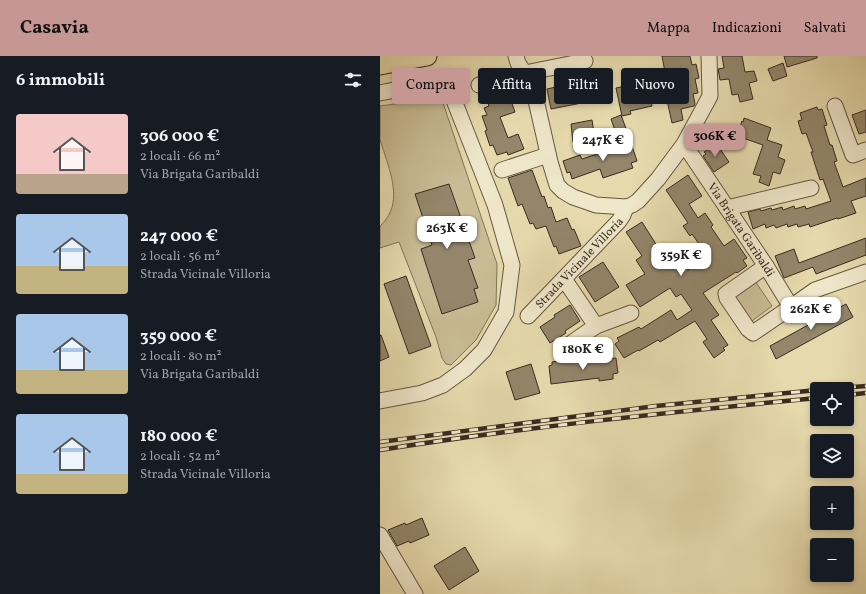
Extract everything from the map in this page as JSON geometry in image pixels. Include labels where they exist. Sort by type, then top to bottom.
[{"type":"main road","points":[[380,65],[427,56]]},
{"type":"street","name":"Strada Vicinale Villoria","points":[[516,56],[522,68]]},
{"type":"street","name":"Strada Vicinale Villoria","points":[[538,104],[548,155],[557,185],[573,197],[596,205],[626,207],[638,201],[658,179],[684,144],[710,96],[709,56]]},
{"type":"street","points":[[546,69],[586,61]]},
{"type":"street","points":[[380,93],[446,80],[495,205],[512,266],[506,312],[484,350],[465,369],[443,385],[422,393],[380,400]]},
{"type":"street","points":[[835,106],[853,155],[866,150]]},
{"type":"street","name":"Via Brigata Garibaldi","points":[[684,144],[766,266],[790,307]]},
{"type":"street","points":[[502,170],[548,155]]},
{"type":"street","points":[[727,208],[811,188]]},
{"type":"street","name":"Strada Vicinale Villoria","points":[[528,316],[619,221],[626,207]]},
{"type":"street","points":[[766,266],[726,294],[727,298],[748,329],[753,333],[815,290],[866,272]]},
{"type":"street","points":[[564,279],[596,326]]},
{"type":"street","points":[[563,349],[596,326],[631,313]]},
{"type":"street","points":[[380,535],[415,594]]},
{"type":"shaded area","points":[[395,104],[443,104],[497,264],[496,305],[476,340],[451,365],[446,364],[442,358],[436,337],[399,242],[380,248],[380,226],[391,211],[394,195],[392,178],[380,140],[380,106]]},
{"type":"shaded area","points":[[755,281],[772,306],[748,324],[729,298]]},
{"type":"building","points":[[662,56],[690,56],[692,65],[696,64],[699,78],[695,79],[698,93],[693,94],[694,106],[681,109],[683,120],[672,123],[668,104],[689,104],[689,68],[664,68]]},
{"type":"building","points":[[722,56],[742,56],[745,72],[754,71],[757,81],[749,83],[753,99],[740,102],[738,94],[732,95],[729,79],[720,80],[718,69],[724,68]]},
{"type":"building","points":[[784,56],[817,56],[817,58],[787,67]]},
{"type":"building","points":[[783,63],[787,76],[773,81],[768,69]]},
{"type":"building","points":[[554,87],[554,104],[577,104],[551,109],[547,89]]},
{"type":"building","points":[[621,87],[621,104],[652,104],[652,106],[630,111],[631,114],[622,116],[616,88]]},
{"type":"building","points":[[488,104],[512,104],[515,112],[500,117],[508,138],[518,134],[524,149],[508,155],[507,152],[497,155],[493,145],[490,146],[485,131],[487,130],[482,116],[487,115],[484,108],[489,106]]},
{"type":"building","points":[[817,107],[818,110],[822,109],[827,125],[824,126],[837,161],[834,162],[843,187],[866,178],[866,196],[851,201],[856,213],[838,219],[837,218],[810,227],[809,224],[798,227],[797,224],[788,227],[787,224],[776,228],[774,225],[766,228],[765,224],[753,229],[748,212],[760,209],[761,211],[771,208],[772,210],[782,207],[783,210],[794,206],[795,209],[805,206],[806,209],[831,201],[823,179],[820,180],[811,152],[813,152],[806,133],[802,134],[798,121],[802,120],[800,113]]},
{"type":"building","points":[[866,110],[866,132],[859,134],[852,115]]},
{"type":"building","points":[[621,115],[628,134],[617,136],[611,119]]},
{"type":"building","points":[[744,118],[771,128],[767,140],[782,145],[778,157],[785,160],[780,174],[773,172],[769,186],[759,182],[761,176],[753,174],[763,145],[737,136]]},
{"type":"building","points":[[592,120],[595,139],[573,142],[571,124]]},
{"type":"building","points":[[631,143],[637,161],[631,163],[633,168],[603,178],[600,169],[572,179],[570,172],[567,173],[563,161],[580,155],[582,159]]},
{"type":"building","points":[[713,146],[715,148],[718,146],[729,162],[714,172],[703,156],[706,154],[704,152]]},
{"type":"building","points":[[532,170],[542,197],[544,196],[548,208],[551,207],[556,222],[567,218],[572,230],[574,229],[581,246],[559,254],[556,246],[554,247],[546,226],[536,229],[533,223],[530,224],[522,204],[518,206],[508,178]]},
{"type":"building","points":[[688,175],[702,196],[689,204],[698,218],[705,213],[713,225],[711,227],[724,246],[734,239],[747,258],[743,260],[747,266],[703,293],[719,315],[711,320],[728,345],[723,348],[725,350],[714,358],[703,342],[707,339],[695,321],[660,342],[658,340],[624,358],[615,344],[619,341],[617,338],[639,327],[641,329],[671,310],[677,320],[692,310],[681,294],[676,297],[670,288],[640,307],[626,285],[645,274],[636,260],[642,256],[626,232],[642,222],[666,260],[677,253],[688,270],[708,257],[692,234],[690,236],[683,226],[688,223],[666,190]]},
{"type":"building","points":[[449,184],[475,258],[468,260],[478,288],[474,289],[478,302],[442,314],[421,249],[432,245],[415,194]]},
{"type":"building","points":[[866,238],[866,255],[816,274],[813,267],[784,278],[775,256],[794,249],[799,263]]},
{"type":"building","points":[[603,262],[619,287],[595,302],[579,277]]},
{"type":"building","points":[[406,276],[431,346],[409,354],[384,284]]},
{"type":"building","points":[[846,304],[853,317],[776,359],[770,346]]},
{"type":"building","points":[[570,305],[580,321],[565,331],[566,333],[550,343],[540,327],[555,317],[554,315]]},
{"type":"building","points":[[380,335],[389,357],[380,361]]},
{"type":"building","points":[[616,358],[618,373],[613,374],[613,379],[599,381],[599,378],[551,384],[549,366],[552,365],[552,362],[565,360],[565,362],[578,362]]},
{"type":"building","points":[[531,364],[540,393],[515,400],[506,372]]},
{"type":"building","points":[[422,518],[429,535],[410,543],[409,541],[397,546],[388,530],[405,523],[406,525]]},
{"type":"building","points":[[465,547],[479,571],[449,590],[434,566]]},
{"type":"railway","points":[[854,387],[866,386]]},
{"type":"railway","points":[[380,442],[656,406],[810,391]]},
{"type":"railway","points":[[854,394],[866,393]]},
{"type":"railway","points":[[380,450],[489,434],[810,399]]}]
